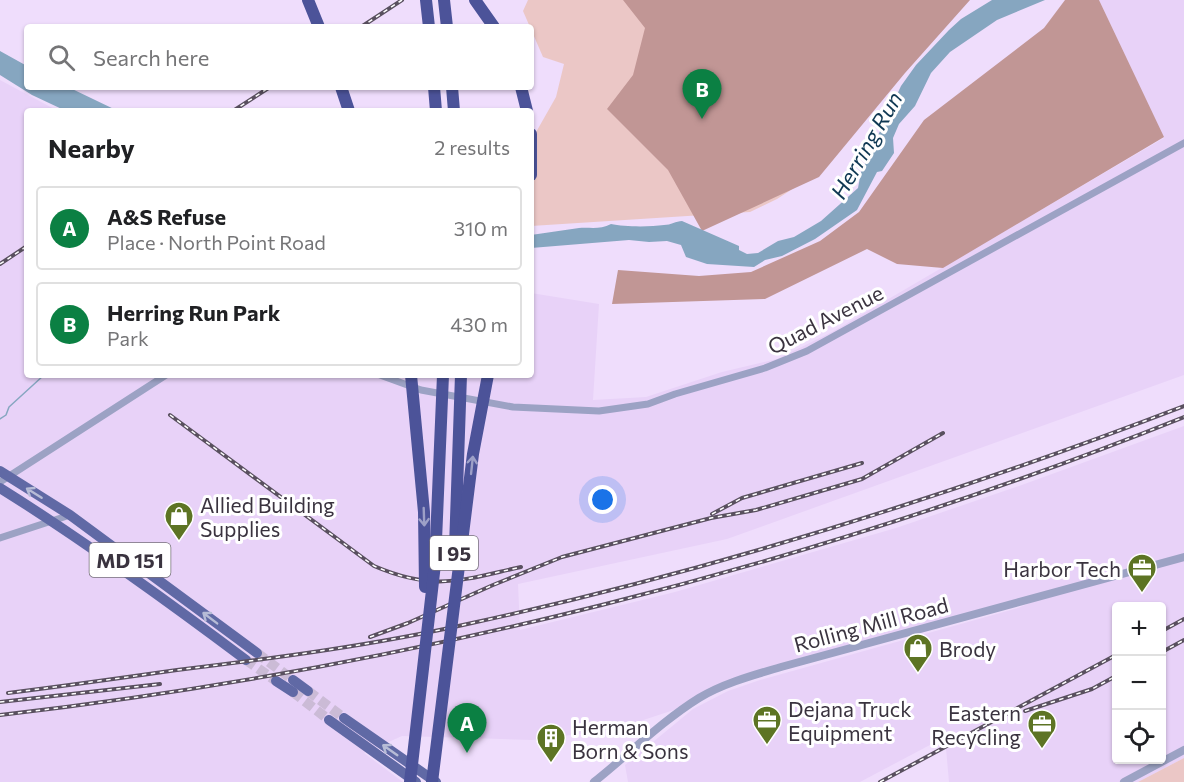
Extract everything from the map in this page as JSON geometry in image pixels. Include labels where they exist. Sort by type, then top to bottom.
[{"type":"highway","points":[[308,0],[318,24]]},
{"type":"highway","points":[[426,0],[429,24]]},
{"type":"highway","points":[[444,0],[447,24]]},
{"type":"highway","points":[[475,0],[492,24]]},
{"type":"highway","points":[[342,90],[348,108]]},
{"type":"highway","points":[[434,90],[436,108]]},
{"type":"highway","points":[[452,90],[454,108]]},
{"type":"highway","points":[[522,90],[526,108]]},
{"type":"highway","points":[[411,378],[425,522],[423,681]]},
{"type":"highway","name":"I 95","points":[[410,782],[436,554],[443,378]]},
{"type":"highway","name":"I 95","points":[[434,782],[457,523],[461,378]]},
{"type":"highway","points":[[439,731],[473,454],[487,378]]},
{"type":"main road","name":"MD 151","points":[[3,476],[70,515],[133,562],[246,660]]},
{"type":"main road","name":"MD 151","points":[[0,488],[125,571],[257,653]]},
{"type":"main road","points":[[125,571],[133,562]]},
{"type":"main road","points":[[293,680],[308,692]]},
{"type":"main road","points":[[276,681],[293,693]]},
{"type":"main road","points":[[344,718],[434,782]]},
{"type":"main road","points":[[329,720],[416,782]]},
{"type":"street","name":"Quad Avenue","points":[[388,378],[421,390],[513,407],[599,411],[648,404],[765,368],[807,351],[1184,143]]},
{"type":"street","points":[[3,476],[161,378]]},
{"type":"street","points":[[0,538],[70,515]]},
{"type":"street","name":"Rolling Mill Road","points":[[594,782],[682,710],[701,697],[726,685],[781,667],[1184,557]]},
{"type":"street","points":[[1124,782],[1184,750]]},
{"type":"shaded area","points":[[528,0],[961,0],[811,177],[777,199],[750,212],[534,226],[534,136],[556,97],[564,64],[543,57],[534,36],[534,24],[529,24],[523,11]]},
{"type":"shaded area","points":[[623,0],[970,0],[905,73],[819,177],[702,231],[668,170],[607,109],[633,75],[645,28]]},
{"type":"shaded area","points":[[1065,0],[1099,0],[1164,137],[943,268],[897,264],[867,249],[765,299],[612,304],[618,270],[699,276],[751,272],[820,241],[859,212],[924,120],[1044,28]]},
{"type":"shaded area","points":[[1099,0],[1184,0],[1184,375],[727,539],[518,584],[520,630],[675,592],[896,528],[1184,426],[1184,758],[1138,782],[949,782],[945,737],[860,782],[628,782],[625,765],[693,709],[728,691],[1018,608],[1067,587],[781,664],[683,707],[616,729],[532,740],[402,736],[364,753],[403,782],[0,782],[0,80],[52,108],[24,108],[24,378],[534,378],[534,293],[599,304],[593,400],[646,397],[722,372],[777,359],[832,332],[1164,138]]},
{"type":"shaded area","points":[[1184,758],[1184,782],[1138,782]]},
{"type":"water","name":"Herring Run","points":[[992,0],[1045,0],[997,20],[950,52],[931,73],[915,106],[899,124],[893,138],[894,153],[882,171],[877,172],[857,210],[815,239],[754,267],[707,264],[686,257],[681,245],[667,241],[629,240],[534,248],[534,235],[579,228],[599,228],[611,224],[652,226],[682,221],[739,246],[739,250],[747,254],[758,253],[778,241],[794,237],[821,221],[858,188],[861,172],[901,86],[916,65],[961,19]]},
{"type":"water","points":[[0,51],[24,64],[24,90],[0,75]]},
{"type":"water","points":[[24,90],[74,90],[112,108],[60,108]]},
{"type":"waterway","points":[[0,419],[6,415],[9,407],[41,378]]},
{"type":"tunnel","points":[[257,653],[293,680]]},
{"type":"tunnel","points":[[246,660],[276,681]]},
{"type":"tunnel","points":[[308,691],[344,718]]},
{"type":"tunnel","points":[[293,692],[329,720]]},
{"type":"railway","points":[[366,24],[402,0]]},
{"type":"railway","points":[[238,108],[265,90]]},
{"type":"railway","points":[[0,264],[24,248]]},
{"type":"railway","points":[[8,693],[362,644],[436,631],[563,602],[743,555],[921,500],[1184,406]]},
{"type":"railway","points":[[170,415],[374,566],[395,574],[431,581],[464,579],[521,567]]},
{"type":"railway","points":[[0,715],[150,695],[301,670],[452,640],[602,605],[750,565],[897,520],[1042,471],[1184,417]]},
{"type":"railway","points":[[370,637],[562,557],[711,518],[756,510],[862,479],[943,433]]},
{"type":"railway","points":[[712,514],[742,498],[862,463]]},
{"type":"railway","points":[[1166,629],[1184,619]]},
{"type":"railway","points":[[1166,650],[1184,640]]},
{"type":"railway","points":[[880,782],[1114,656]]},
{"type":"railway","points":[[1025,711],[1092,689],[1112,678]]},
{"type":"railway","points":[[0,702],[160,684]]},
{"type":"place","name":"Herring Run Park","points":[[702,119]]},
{"type":"place","name":"Allied Building Supplies","points":[[179,542]]},
{"type":"place","name":"Harbor Tech","points":[[1142,594]]},
{"type":"place","name":"Brody","points":[[918,674]]},
{"type":"place","name":"Dejana Truck Equipment","points":[[767,746]]},
{"type":"place","name":"Eastern Recycling","points":[[1042,750]]},
{"type":"place","name":"A&S Refuse","points":[[467,753]]},
{"type":"place","name":"Herman Born & Sons","points":[[551,764]]}]
